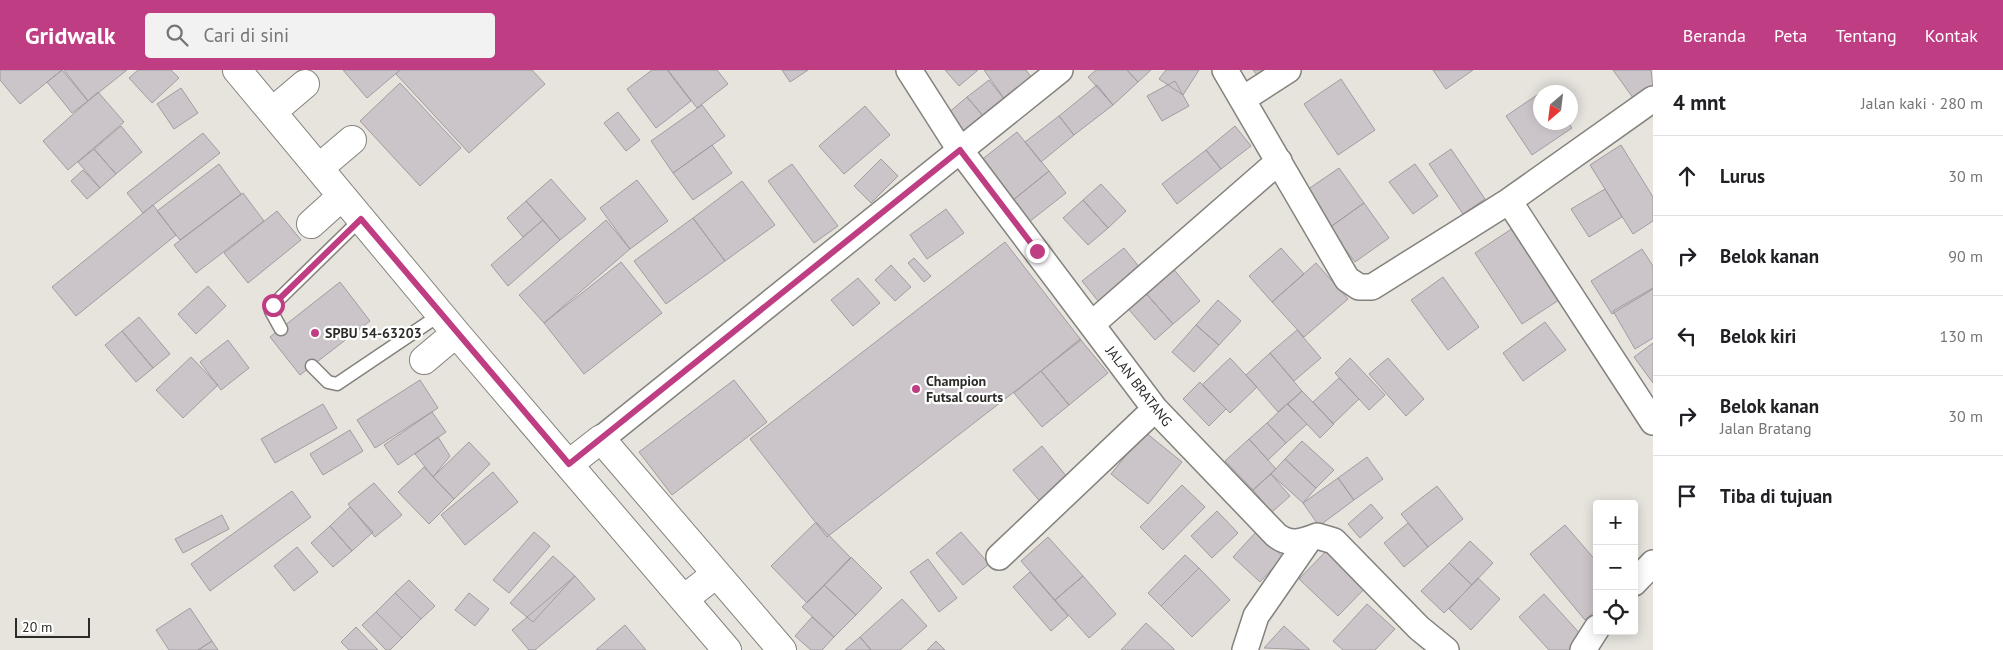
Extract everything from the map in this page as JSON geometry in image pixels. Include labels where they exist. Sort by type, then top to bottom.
[{"type":"main road","points":[[237,70],[448,323],[728,650]]},
{"type":"main road","points":[[272,112],[304,84]]},
{"type":"main road","points":[[319,168],[352,140]]},
{"type":"main road","points":[[311,224],[342,196]]},
{"type":"main road","points":[[424,360],[448,323]]},
{"type":"main road","points":[[569,464],[601,440],[782,650]]},
{"type":"main road","points":[[684,600],[716,574]]},
{"type":"street","name":"JALAN BRATANG","points":[[909,70],[960,150],[1155,410],[1276,535],[1289,542],[1308,541],[1317,536],[1324,537],[1341,547],[1419,628],[1446,650]]},
{"type":"street","points":[[601,440],[1060,70]]},
{"type":"street","points":[[1225,70],[1347,279],[1358,288],[1372,287],[1509,200],[1653,99]]},
{"type":"street","points":[[1243,99],[1288,70]]},
{"type":"street","points":[[1092,324],[1279,161]]},
{"type":"street","points":[[1509,200],[1653,422]]},
{"type":"street","points":[[999,557],[1155,410]]},
{"type":"street","points":[[1245,650],[1256,616],[1308,541]]},
{"type":"street","points":[[1638,579],[1653,563]]},
{"type":"street","points":[[1583,650],[1593,634]]},
{"type":"lane","points":[[281,329],[272,318],[270,311],[273,305],[361,219]]},
{"type":"lane","points":[[312,366],[328,382],[337,384],[448,323]]},
{"type":"building","points":[[0,70],[62,70],[20,104],[0,80]]},
{"type":"building","points":[[62,70],[88,101],[72,113],[47,82]]},
{"type":"building","points":[[64,70],[127,70],[88,101]]},
{"type":"building","points":[[138,70],[171,70],[179,78],[152,103],[129,78]]},
{"type":"building","points":[[343,70],[400,70],[367,98]]},
{"type":"building","points":[[400,70],[532,70],[545,84],[469,153],[396,74]]},
{"type":"building","points":[[652,70],[667,70],[691,101],[656,128],[627,89]]},
{"type":"building","points":[[668,70],[717,70],[728,84],[697,108]]},
{"type":"building","points":[[782,70],[808,70],[790,82]]},
{"type":"building","points":[[945,70],[978,70],[959,86]]},
{"type":"building","points":[[984,70],[1026,70],[1033,80],[1005,100]]},
{"type":"building","points":[[1096,70],[1127,70],[1138,82],[1113,105],[1088,77]]},
{"type":"building","points":[[1127,70],[1151,70],[1138,82]]},
{"type":"building","points":[[1166,70],[1199,70],[1183,95],[1159,79]]},
{"type":"building","points":[[1253,70],[1264,70],[1257,75]]},
{"type":"building","points":[[1433,70],[1473,70],[1446,89]]},
{"type":"building","points":[[1613,70],[1651,70],[1653,89],[1636,102]]},
{"type":"building","points":[[1341,79],[1375,130],[1338,155],[1304,104]]},
{"type":"building","points":[[989,80],[1005,100],[984,117],[967,97]]},
{"type":"building","points":[[1175,81],[1189,106],[1162,121],[1147,96]]},
{"type":"building","points":[[400,83],[461,148],[420,186],[360,121]]},
{"type":"building","points":[[1097,85],[1113,105],[1074,135],[1059,116]]},
{"type":"building","points":[[181,88],[198,113],[174,129],[157,104]]},
{"type":"building","points":[[98,92],[124,122],[68,170],[43,141]]},
{"type":"building","points":[[967,97],[984,117],[963,134],[947,114]]},
{"type":"building","points":[[1533,98],[1533,130],[1569,130],[1532,155],[1506,116]]},
{"type":"building","points":[[702,105],[725,136],[673,173],[651,141]]},
{"type":"building","points":[[865,106],[890,135],[844,174],[819,146]]},
{"type":"building","points":[[618,112],[640,140],[626,151],[604,123]]},
{"type":"building","points":[[1059,116],[1074,135],[1041,162],[1025,142]]},
{"type":"building","points":[[121,126],[142,152],[116,174],[94,149]]},
{"type":"building","points":[[1235,126],[1251,146],[1221,169],[1206,150]]},
{"type":"building","points":[[1017,132],[1049,171],[1012,201],[980,161]]},
{"type":"building","points":[[203,133],[220,153],[143,213],[127,193]]},
{"type":"building","points":[[712,145],[732,173],[693,200],[673,173]]},
{"type":"building","points":[[1621,145],[1653,197],[1653,221],[1633,234],[1590,165]]},
{"type":"building","points":[[94,149],[116,174],[100,188],[78,162]]},
{"type":"building","points":[[1451,149],[1485,199],[1463,214],[1429,164]]},
{"type":"building","points":[[1206,150],[1221,169],[1177,204],[1162,184]]},
{"type":"building","points":[[881,159],[898,176],[871,203],[854,186]]},
{"type":"building","points":[[219,164],[241,194],[180,240],[157,211]]},
{"type":"building","points":[[792,164],[838,226],[814,243],[768,181]]},
{"type":"building","points":[[1415,164],[1438,196],[1413,214],[1389,182]]},
{"type":"building","points":[[1339,168],[1364,203],[1329,228],[1304,192]]},
{"type":"building","points":[[83,170],[100,188],[87,199],[71,181]]},
{"type":"building","points":[[1049,171],[1066,193],[1029,222],[1012,201]]},
{"type":"building","points":[[551,179],[586,219],[560,240],[526,201]]},
{"type":"building","points":[[637,180],[668,221],[630,249],[600,208]]},
{"type":"building","points":[[742,181],[775,225],[725,261],[693,218]]},
{"type":"building","points":[[1101,184],[1126,211],[1108,228],[1083,200]]},
{"type":"building","points":[[1605,189],[1622,217],[1589,237],[1571,209]]},
{"type":"building","points":[[243,193],[264,221],[196,273],[174,245]]},
{"type":"building","points":[[1083,200],[1108,228],[1088,245],[1063,218]]},
{"type":"building","points":[[526,201],[543,220],[523,237],[507,218]]},
{"type":"building","points":[[1364,203],[1389,238],[1355,262],[1329,228]]},
{"type":"building","points":[[153,205],[176,235],[76,316],[52,287]]},
{"type":"building","points":[[946,209],[964,233],[927,259],[910,235]]},
{"type":"building","points":[[277,211],[301,240],[248,283],[224,253]]},
{"type":"building","points":[[693,218],[725,261],[666,304],[634,261]]},
{"type":"building","points":[[543,220],[560,240],[508,286],[491,265]]},
{"type":"building","points":[[606,220],[630,249],[544,323],[519,295]]},
{"type":"building","points":[[1513,228],[1559,300],[1522,324],[1475,253]]},
{"type":"building","name":"Champion Futsal courts","points":[[1005,242],[1081,340],[827,537],[750,439]]},
{"type":"building","points":[[1124,248],[1140,268],[1098,301],[1082,281]]},
{"type":"building","points":[[1281,248],[1304,274],[1272,302],[1249,276]]},
{"type":"building","points":[[1642,249],[1653,266],[1653,289],[1612,314],[1591,281]]},
{"type":"building","points":[[914,258],[931,276],[924,282],[908,263]]},
{"type":"building","points":[[621,262],[662,313],[584,374],[544,323]]},
{"type":"building","points":[[1316,263],[1348,299],[1304,337],[1272,302]]},
{"type":"building","points":[[891,265],[911,287],[895,301],[875,280]]},
{"type":"building","points":[[1171,266],[1200,301],[1173,324],[1143,290]]},
{"type":"building","points":[[1443,277],[1479,327],[1448,350],[1411,300]]},
{"type":"building","points":[[858,278],[880,303],[853,326],[831,300]]},
{"type":"building","name":"SPBU 54-63203","points":[[340,282],[370,321],[300,375],[270,337]]},
{"type":"building","points":[[208,286],[226,306],[196,334],[178,314]]},
{"type":"building","points":[[1653,288],[1653,338],[1635,349],[1613,311]]},
{"type":"building","points":[[1143,290],[1173,324],[1155,340],[1125,305]]},
{"type":"building","points":[[1218,300],[1241,321],[1219,345],[1196,325]]},
{"type":"building","points":[[139,317],[170,354],[153,368],[122,331]]},
{"type":"building","points":[[1545,322],[1566,350],[1523,381],[1503,353]]},
{"type":"building","points":[[1196,325],[1219,345],[1194,372],[1172,352]]},
{"type":"building","points":[[1297,330],[1321,358],[1294,381],[1270,353]]},
{"type":"building","points":[[122,331],[153,368],[136,382],[105,345]]},
{"type":"building","points":[[1080,339],[1108,373],[1069,405],[1041,371]]},
{"type":"building","points":[[228,340],[249,368],[221,390],[200,362]]},
{"type":"building","points":[[1653,343],[1653,383],[1634,357]]},
{"type":"building","points":[[1270,353],[1302,391],[1278,412],[1246,375]]},
{"type":"building","points":[[191,357],[218,385],[183,418],[156,390]]},
{"type":"building","points":[[1230,358],[1257,387],[1230,413],[1202,385]]},
{"type":"building","points":[[1350,358],[1385,395],[1369,410],[1335,373]]},
{"type":"building","points":[[1388,358],[1424,399],[1406,416],[1369,374]]},
{"type":"building","points":[[1041,371],[1069,405],[1042,427],[1014,393]]},
{"type":"building","points":[[1339,378],[1359,399],[1333,424],[1313,402]]},
{"type":"building","points":[[420,380],[438,408],[375,448],[357,420]]},
{"type":"building","points":[[734,380],[767,422],[672,495],[639,452]]},
{"type":"building","points":[[1200,382],[1226,409],[1209,426],[1183,399]]},
{"type":"building","points":[[1302,391],[1334,424],[1320,438],[1288,404]]},
{"type":"building","points":[[323,404],[337,428],[275,463],[261,439]]},
{"type":"building","points":[[1287,404],[1307,424],[1286,443],[1267,423]]},
{"type":"building","points":[[432,412],[446,432],[398,465],[384,445]]},
{"type":"building","points":[[1267,423],[1286,443],[1268,460],[1249,439]]},
{"type":"building","points":[[350,430],[363,451],[323,475],[310,454]]},
{"type":"building","points":[[1145,432],[1182,462],[1148,504],[1111,474]]},
{"type":"building","points":[[438,437],[450,456],[433,477],[415,454]]},
{"type":"building","points":[[1249,439],[1276,469],[1253,490],[1225,461]]},
{"type":"building","points":[[1302,441],[1334,470],[1316,488],[1285,459]]},
{"type":"building","points":[[469,442],[490,464],[454,499],[433,477]]},
{"type":"building","points":[[1042,446],[1071,482],[1043,505],[1013,470]]},
{"type":"building","points":[[1367,457],[1383,479],[1354,500],[1338,478]]},
{"type":"building","points":[[1285,459],[1316,488],[1303,503],[1271,474]]},
{"type":"building","points":[[424,467],[454,499],[429,524],[398,492]]},
{"type":"building","points":[[493,472],[518,502],[465,545],[441,515]]},
{"type":"building","points":[[1271,474],[1290,496],[1272,512],[1253,490]]},
{"type":"building","points":[[1338,478],[1354,500],[1319,526],[1303,503]]},
{"type":"building","points":[[374,483],[402,515],[375,537],[348,504]]},
{"type":"building","points":[[1182,485],[1205,507],[1163,550],[1140,527]]},
{"type":"building","points":[[1437,486],[1463,519],[1428,547],[1401,514]]},
{"type":"building","points":[[292,491],[311,517],[210,591],[191,564]]},
{"type":"building","points":[[1371,504],[1383,518],[1360,538],[1348,524]]},
{"type":"building","points":[[350,507],[373,532],[352,551],[330,526]]},
{"type":"building","points":[[1217,511],[1238,533],[1212,558],[1191,536]]},
{"type":"building","points":[[222,515],[229,529],[183,553],[175,539]]},
{"type":"building","points":[[816,522],[851,558],[807,603],[771,566]]},
{"type":"building","points":[[1408,523],[1428,547],[1404,567],[1384,543]]},
{"type":"building","points":[[1565,525],[1593,557],[1593,613],[1585,620],[1530,554]]},
{"type":"building","points":[[330,526],[352,551],[333,567],[311,543]]},
{"type":"building","points":[[534,532],[550,546],[509,593],[493,580]]},
{"type":"building","points":[[961,532],[989,564],[963,585],[936,553]]},
{"type":"building","points":[[1256,532],[1283,557],[1260,582],[1233,557]]},
{"type":"building","points":[[1048,537],[1083,576],[1055,600],[1021,561]]},
{"type":"building","points":[[1470,541],[1493,563],[1472,585],[1449,563]]},
{"type":"building","points":[[1332,545],[1371,582],[1338,616],[1299,579]]},
{"type":"building","points":[[297,547],[318,572],[294,591],[274,566]]},
{"type":"building","points":[[1185,555],[1199,568],[1161,606],[1148,593]]},
{"type":"building","points":[[553,556],[575,576],[533,622],[510,603]]},
{"type":"building","points":[[851,557],[882,588],[856,615],[824,585]]},
{"type":"building","points":[[928,559],[957,598],[939,612],[910,572]]},
{"type":"building","points":[[1449,563],[1472,585],[1444,613],[1421,591]]},
{"type":"building","points":[[1199,568],[1230,600],[1192,637],[1161,606]]},
{"type":"building","points":[[1030,572],[1068,616],[1051,631],[1013,587]]},
{"type":"building","points":[[575,576],[595,599],[535,650],[529,650],[512,630]]},
{"type":"building","points":[[1083,576],[1116,614],[1089,638],[1055,600]]},
{"type":"building","points":[[1478,578],[1500,599],[1471,630],[1449,609]]},
{"type":"building","points":[[409,580],[435,606],[421,619],[395,593]]},
{"type":"building","points":[[824,585],[856,615],[834,637],[802,607]]},
{"type":"building","points":[[395,593],[421,619],[402,638],[376,612]]},
{"type":"building","points":[[469,593],[489,609],[475,626],[455,610]]},
{"type":"building","points":[[1544,594],[1583,637],[1569,650],[1549,650],[1519,617]]},
{"type":"building","points":[[902,599],[927,626],[900,650],[871,650],[860,637]]},
{"type":"building","points":[[1367,604],[1395,629],[1375,650],[1343,650],[1333,641]]},
{"type":"building","points":[[190,608],[212,641],[198,650],[169,650],[156,630]]},
{"type":"building","points":[[376,612],[402,638],[390,650],[386,650],[362,625]]},
{"type":"building","points":[[812,617],[834,637],[822,650],[811,650],[795,636]]},
{"type":"building","points":[[1146,623],[1174,649],[1174,650],[1121,650]]},
{"type":"building","points":[[625,625],[646,650],[596,650]]},
{"type":"building","points":[[1284,626],[1310,650],[1264,648]]},
{"type":"building","points":[[356,627],[378,650],[349,650],[341,642]]},
{"type":"building","points":[[860,637],[871,650],[845,650]]},
{"type":"building","points":[[212,641],[218,650],[198,650]]},
{"type":"building","points":[[936,641],[945,650],[927,650]]},
{"type":"place","name":"SPBU 54-63203","points":[[315,333]]},
{"type":"place","name":"Champion Futsal courts","points":[[916,389]]},
{"type":"route","points":[[273,305],[361,219],[569,464],[960,150],[1037,251]]}]
